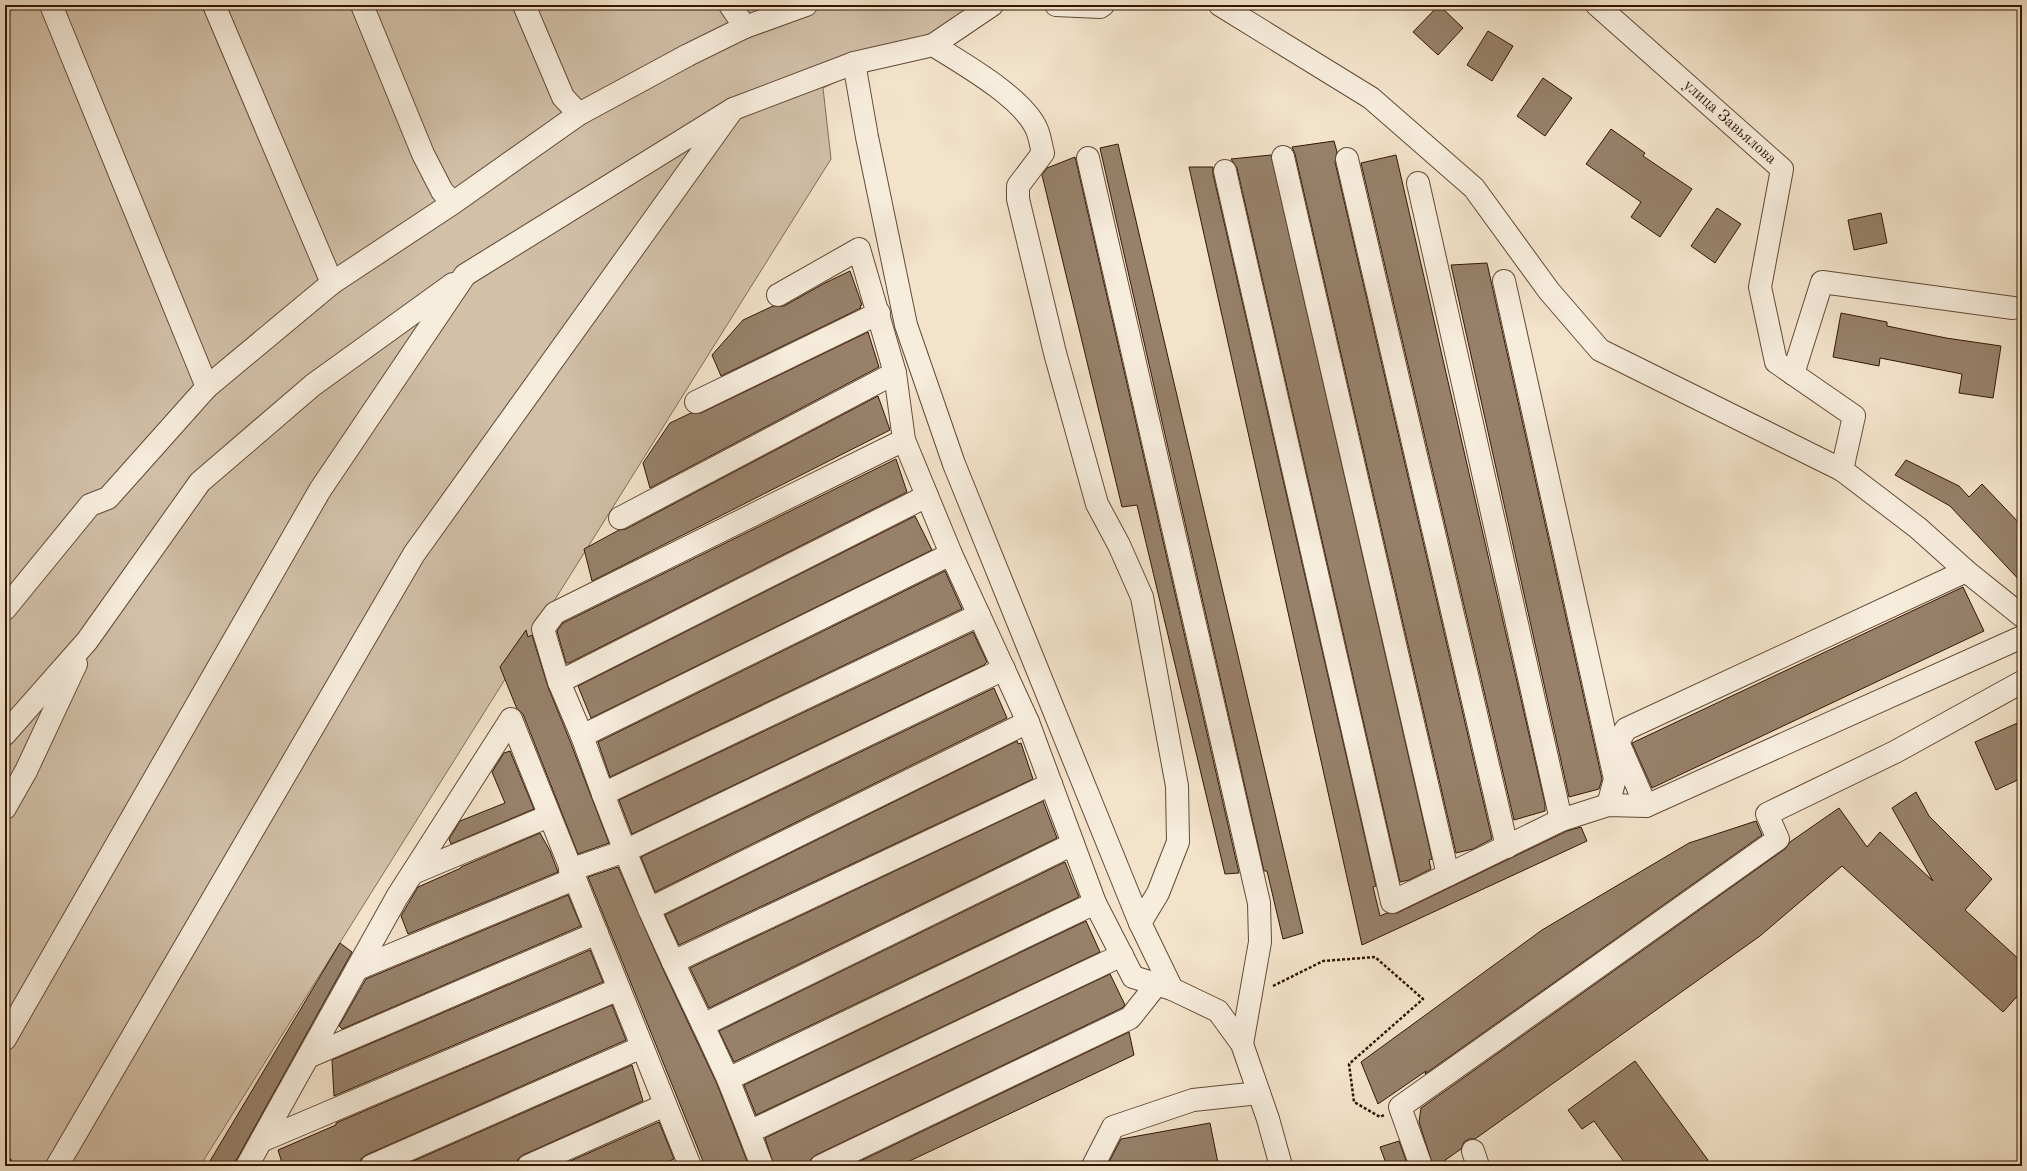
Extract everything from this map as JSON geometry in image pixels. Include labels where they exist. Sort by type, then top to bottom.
[{"type":"street","points":[[51,5],[207,387]]},
{"type":"street","points":[[214,5],[332,283]]},
{"type":"street","points":[[362,5],[423,154],[442,191],[453,203]]},
{"type":"street","points":[[524,5],[563,97],[579,114]]},
{"type":"street","points":[[730,5],[746,27]]},
{"type":"street","points":[[5,609],[90,505],[108,498],[207,387],[332,283],[453,203],[579,114],[688,55],[746,27],[806,5]]},
{"type":"street","points":[[5,734],[87,641],[200,482],[313,385],[465,275],[733,109],[854,62],[933,45],[992,5]]},
{"type":"street","points":[[1056,5],[1100,7],[1103,5]]},
{"type":"street","points":[[1220,5],[1371,98],[1474,188],[1549,291],[1600,350],[1842,470],[1918,528],[1966,571],[2022,616]]},
{"type":"street","name":"улица Завьялова","points":[[1597,5],[1782,169],[1760,288],[1776,362],[1854,416],[1842,470]]},
{"type":"street","points":[[933,45],[975,72],[1018,104],[1036,128],[1043,153],[1018,186],[1018,199],[1055,353],[1097,504],[1119,545],[1142,597],[1177,786],[1178,842],[1158,894],[1140,923]]},
{"type":"street","points":[[854,62],[867,137],[906,325],[954,464],[1140,923],[1164,987]]},
{"type":"street","points":[[57,1166],[414,554],[733,109]]},
{"type":"street","points":[[1283,157],[1448,875]]},
{"type":"street","points":[[1088,158],[1259,903],[1260,942],[1242,1044]]},
{"type":"street","points":[[1347,159],[1506,846]]},
{"type":"street","points":[[1225,171],[1392,902],[1561,820],[1608,805],[1646,806],[2022,637]]},
{"type":"street","points":[[1418,183],[1561,820]]},
{"type":"street","points":[[778,295],[859,249],[879,313],[895,373],[904,440],[950,554],[1028,722],[1095,903],[1133,977],[1164,987],[1218,1011],[1242,1044],[1259,1093],[1281,1166]]},
{"type":"street","points":[[5,1039],[320,490],[465,275]]},
{"type":"street","points":[[1504,281],[1615,779],[1608,805]]},
{"type":"street","points":[[1793,374],[1822,282],[2013,308]]},
{"type":"street","points":[[696,402],[879,313]]},
{"type":"street","points":[[620,518],[895,373]]},
{"type":"street","points":[[762,1166],[728,1079],[673,962],[624,851],[582,736],[559,682],[543,629],[555,613],[904,440]]},
{"type":"street","points":[[559,682],[927,496]]},
{"type":"street","points":[[582,736],[950,554]]},
{"type":"street","points":[[1646,806],[1618,742],[1626,729],[1966,571]]},
{"type":"street","points":[[603,794],[979,615]]},
{"type":"street","points":[[5,808],[26,771],[87,641]]},
{"type":"street","points":[[357,969],[624,851],[1004,669]]},
{"type":"street","points":[[1421,1166],[1400,1107],[1778,839],[1766,814],[1894,752],[2022,682]]},
{"type":"street","points":[[247,1166],[412,873],[511,719],[688,1165]]},
{"type":"street","points":[[649,909],[1028,722]]},
{"type":"street","points":[[673,962],[1051,784]]},
{"type":"street","points":[[412,873],[549,816]]},
{"type":"street","points":[[703,1025],[1073,844]]},
{"type":"street","points":[[728,1079],[1095,903]]},
{"type":"street","points":[[308,1057],[597,933]]},
{"type":"street","points":[[749,1132],[1122,955]]},
{"type":"street","points":[[821,1166],[1130,1018],[1164,987]]},
{"type":"street","points":[[261,1141],[619,989]]},
{"type":"street","points":[[371,1166],[642,1047]]},
{"type":"street","points":[[1093,1166],[1113,1127],[1193,1100],[1259,1093]]},
{"type":"street","points":[[528,1166],[665,1105]]},
{"type":"path","points":[[1250,997],[1323,961],[1375,958],[1423,999],[1350,1064],[1354,1102],[1380,1117],[1400,1107]]},
{"type":"path","points":[[5,1156],[18,1166]]},
{"type":"shaded area","points":[[5,5],[997,5],[823,88],[831,159],[200,1166],[5,1166]]},
{"type":"building","points":[[1439,5],[1463,28],[1438,55],[1413,32]]},
{"type":"building","points":[[1488,31],[1513,46],[1492,81],[1467,65]]},
{"type":"building","points":[[1543,78],[1572,98],[1545,136],[1517,116]]},
{"type":"building","points":[[1611,129],[1645,153],[1643,156],[1692,189],[1660,237],[1631,217],[1641,202],[1586,164]]},
{"type":"building","points":[[1334,141],[1337,152],[1335,162],[1492,839],[1473,849],[1456,853],[1295,154],[1292,147]]},
{"type":"building","points":[[1118,144],[1303,933],[1283,939],[1267,871],[1264,871],[1100,148]]},
{"type":"building","points":[[1271,155],[1432,859],[1429,860],[1431,869],[1409,880],[1400,882],[1237,168],[1231,159]]},
{"type":"building","points":[[1396,155],[1545,804],[1545,811],[1514,820],[1361,163]]},
{"type":"building","points":[[1075,157],[1239,873],[1225,874],[1137,505],[1122,507],[1042,175],[1047,168]]},
{"type":"building","points":[[1189,167],[1213,167],[1213,174],[1376,886],[1373,887],[1380,916],[1387,913],[1397,913],[1567,831],[1581,827],[1587,841],[1362,945]]},
{"type":"building","points":[[1717,208],[1741,224],[1715,263],[1691,246]]},
{"type":"building","points":[[1881,213],[1887,243],[1854,250],[1848,220]]},
{"type":"building","points":[[1487,263],[1602,779],[1599,789],[1569,797],[1451,265]]},
{"type":"building","points":[[850,271],[862,305],[860,306],[861,308],[721,376],[712,355],[743,320],[773,306],[784,306]]},
{"type":"building","points":[[1841,313],[1887,322],[1887,326],[1946,338],[2001,346],[1993,398],[1959,393],[1962,374],[1880,358],[1879,366],[1833,357]]},
{"type":"building","points":[[868,332],[879,367],[650,488],[643,463],[670,423],[691,413],[701,413]]},
{"type":"building","points":[[878,396],[890,430],[592,581],[584,549],[619,530],[626,529]]},
{"type":"building","points":[[896,459],[907,492],[569,663],[566,663],[557,631],[563,623]]},
{"type":"building","points":[[1906,460],[1959,486],[1969,497],[1982,484],[2022,526],[2022,583],[1950,506],[1895,475]]},
{"type":"building","points":[[915,516],[932,550],[591,718],[578,686]]},
{"type":"building","points":[[945,571],[962,609],[610,777],[598,742]]},
{"type":"building","points":[[1963,587],[1984,631],[1652,788],[1632,743]]},
{"type":"building","points":[[526,630],[528,637],[532,635],[548,687],[609,843],[578,854],[523,714],[517,709],[500,667]]},
{"type":"building","points":[[973,632],[987,662],[984,665],[632,834],[619,800]]},
{"type":"building","points":[[994,688],[1007,718],[655,892],[641,857]]},
{"type":"building","points":[[2022,721],[2022,778],[1996,790],[1975,742]]},
{"type":"building","points":[[1017,741],[1018,744],[1021,743],[1033,779],[679,945],[665,915]]},
{"type":"building","points":[[510,751],[534,809],[451,844],[449,839],[460,821],[505,803],[492,772],[504,753]]},
{"type":"building","points":[[1916,792],[1929,816],[1992,879],[1965,910],[2022,962],[2022,991],[2003,1012],[1842,866],[1760,936],[1475,1139],[1469,1139],[1464,1142],[1461,1149],[1437,1166],[1433,1166],[1419,1122],[1421,1108],[1785,849],[1790,842],[1839,808],[1867,847],[1880,832],[1933,881],[1892,808]]},
{"type":"building","points":[[1043,801],[1057,838],[709,1008],[690,968]]},
{"type":"building","points":[[1756,821],[1762,835],[1425,1074],[1426,1071],[1378,1104],[1361,1062],[1542,930],[1689,843]]},
{"type":"building","points":[[540,833],[550,851],[558,872],[408,934],[401,916],[418,887]]},
{"type":"building","points":[[1065,862],[1079,897],[734,1062],[719,1031]]},
{"type":"building","points":[[618,867],[662,967],[717,1084],[749,1166],[705,1166],[588,877]]},
{"type":"building","points":[[568,895],[581,926],[342,1029],[339,1026],[366,979]]},
{"type":"building","points":[[1086,921],[1100,952],[756,1115],[744,1085]]},
{"type":"building","points":[[340,943],[352,952],[233,1166],[207,1166]]},
{"type":"building","points":[[590,950],[603,982],[334,1096],[332,1060]]},
{"type":"building","points":[[1110,974],[1125,1005],[1122,1008],[816,1155],[811,1159],[809,1166],[774,1166],[765,1138]]},
{"type":"building","points":[[612,1005],[626,1040],[366,1155],[361,1159],[359,1166],[283,1166],[278,1150],[336,1125],[336,1123]]},
{"type":"building","points":[[1129,1032],[1134,1055],[899,1166],[850,1166]]},
{"type":"building","points":[[1635,1061],[1708,1160],[1700,1166],[1627,1166],[1594,1121],[1582,1129],[1568,1110]]},
{"type":"building","points":[[632,1065],[643,1101],[523,1155],[518,1159],[516,1166],[402,1166]]},
{"type":"building","points":[[659,1122],[674,1159],[658,1166],[559,1166]]},
{"type":"building","points":[[1210,1123],[1218,1163],[1196,1166],[1107,1166],[1121,1139]]},
{"type":"building","points":[[1399,1141],[1408,1166],[1387,1166],[1380,1147]]}]
